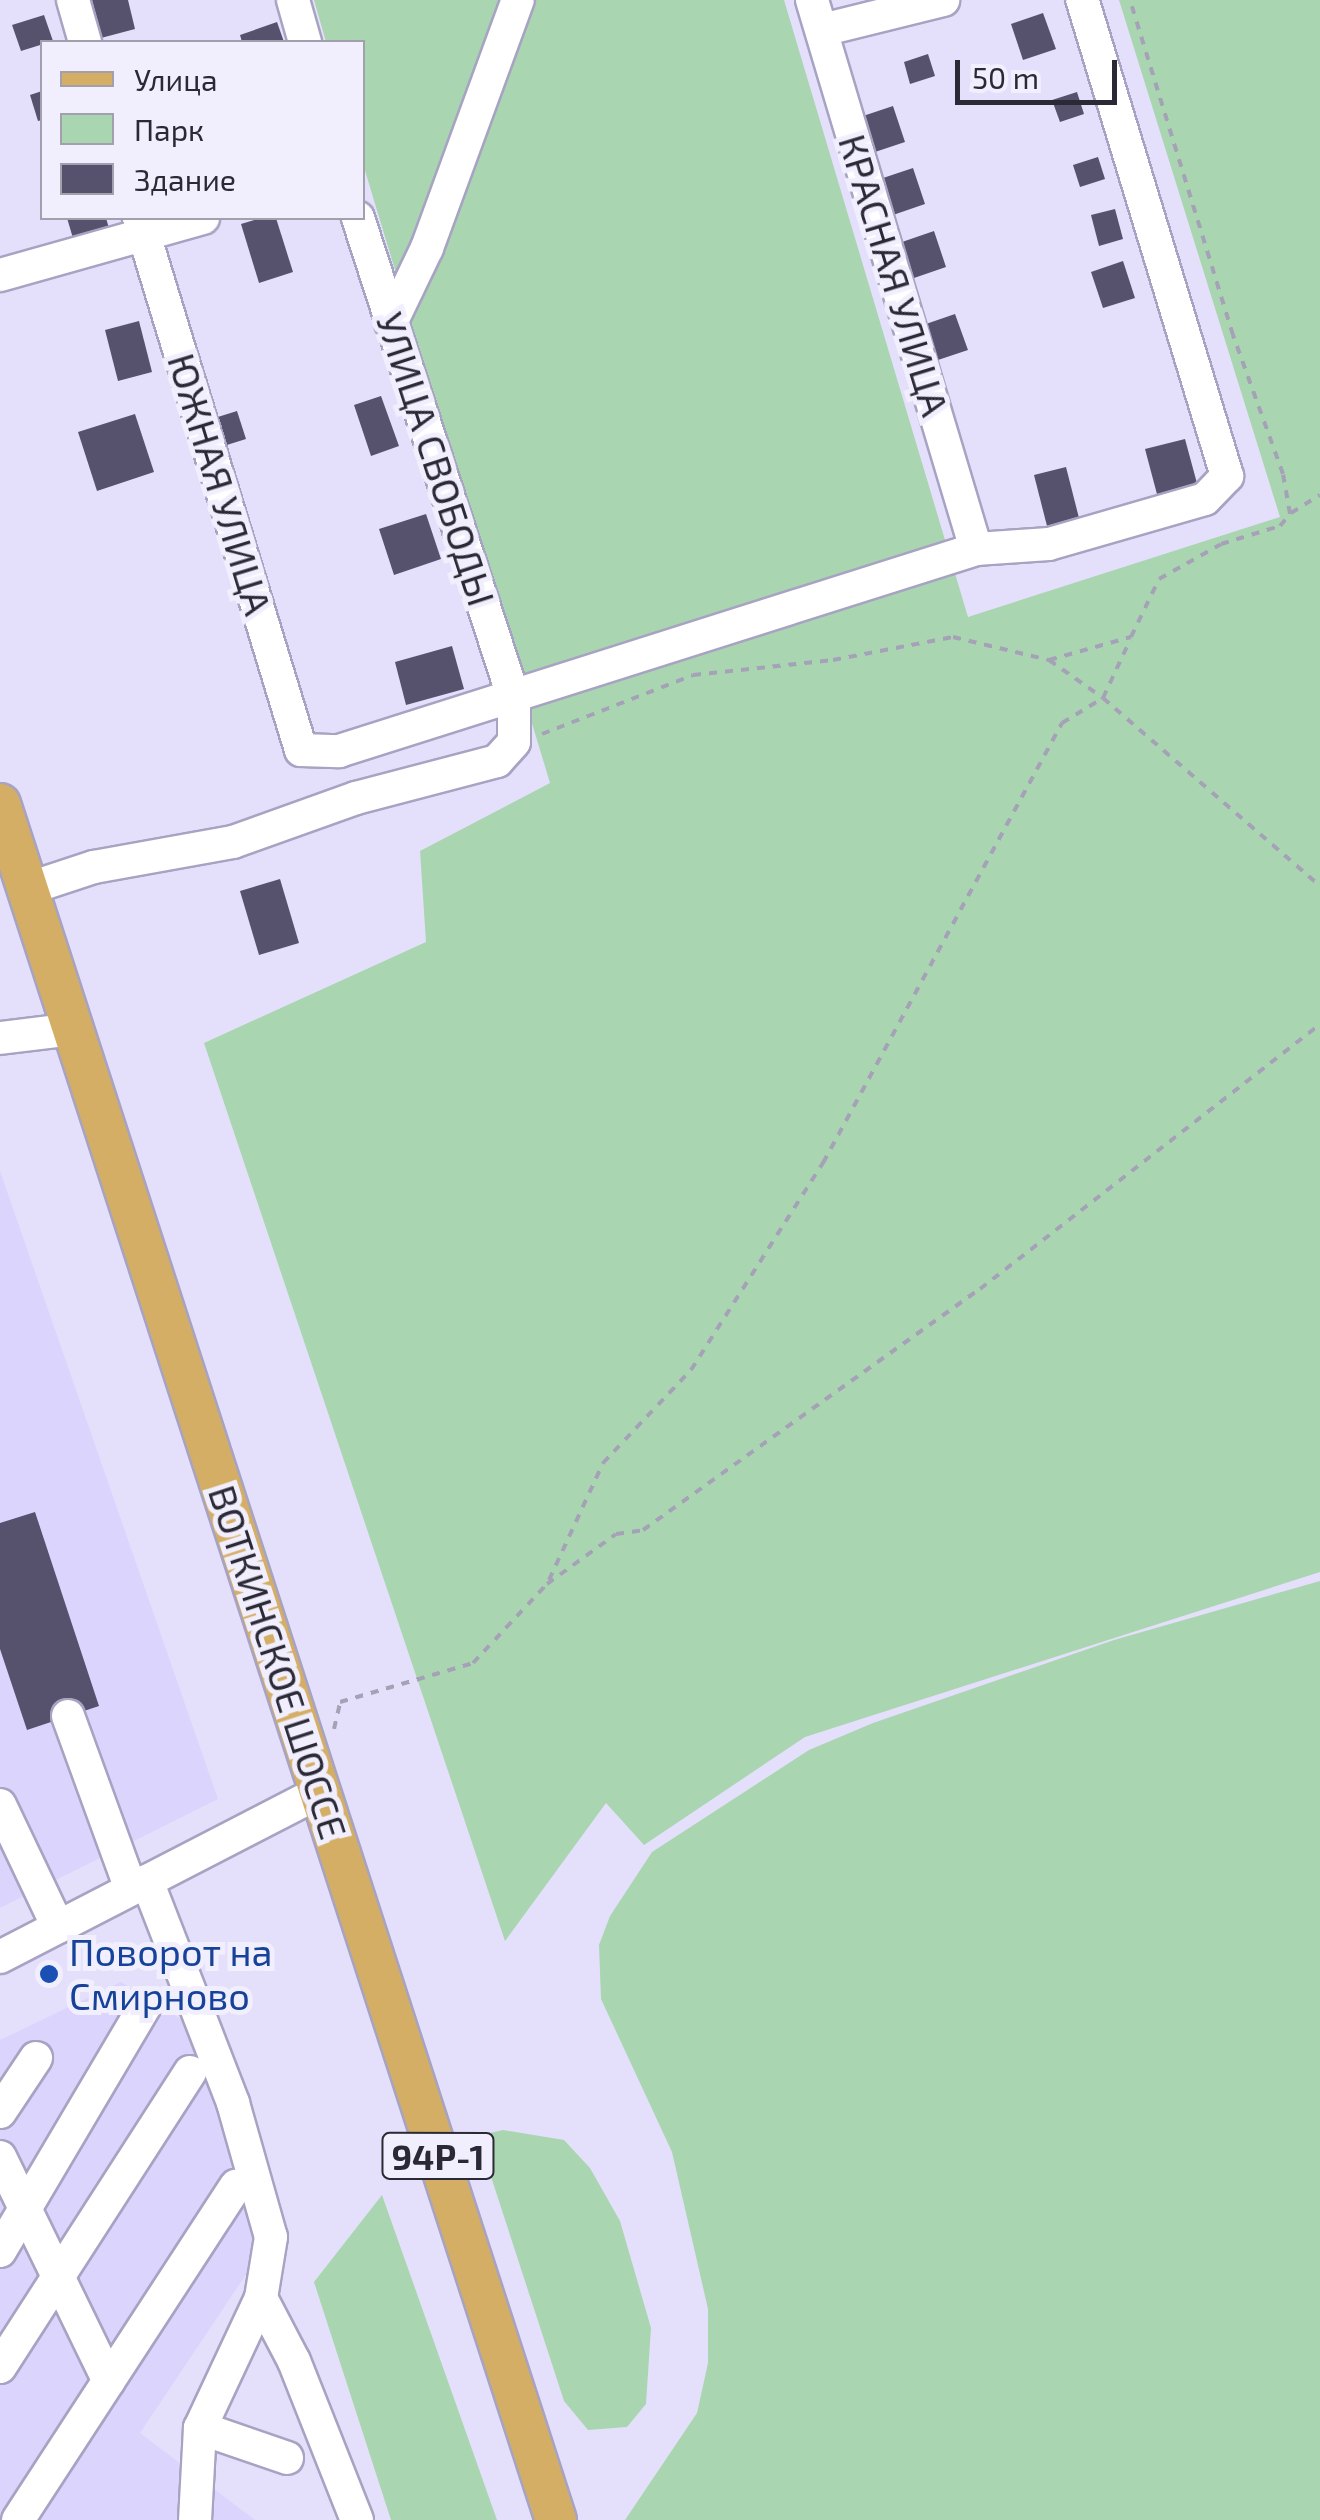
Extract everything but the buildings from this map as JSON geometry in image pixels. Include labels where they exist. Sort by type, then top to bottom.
[{"type":"main road","name":"ВОТКИНСКОЕ ШОССЕ","points":[[0,804],[556,2520]]},
{"type":"street","points":[[72,0],[85,40]]},
{"type":"street","points":[[292,0],[304,40]]},
{"type":"street","points":[[391,322],[427,248],[518,0]]},
{"type":"street","points":[[817,15],[943,0]]},
{"type":"street","points":[[514,699],[976,549],[1049,544],[1171,509],[1205,498],[1227,476],[1082,0]]},
{"type":"street","name":"КРАСНАЯ УЛИЦА","points":[[817,15],[976,549]]},
{"type":"street","points":[[0,275],[142,226],[188,220]]},
{"type":"street","name":"УЛИЦА СВОБОДЫ","points":[[359,220],[514,699],[514,742]]},
{"type":"street","name":"ЮЖНАЯ УЛИЦА","points":[[142,226],[301,750],[339,750],[514,699]]},
{"type":"street","points":[[27,889],[94,867],[234,842],[356,798],[497,761],[514,742]]},
{"type":"street","points":[[0,1038],[73,1028]]},
{"type":"street","points":[[68,1716],[233,2103],[271,2237],[261,2298],[200,2428],[195,2520]]},
{"type":"street","points":[[0,1957],[320,1792]]},
{"type":"street","points":[[0,1806],[58,1927]]},
{"type":"street","points":[[0,2252],[145,2006]]},
{"type":"street","points":[[0,2112],[36,2058]]},
{"type":"street","points":[[0,2366],[190,2072]]},
{"type":"street","points":[[0,2158],[56,2281],[109,2381]]},
{"type":"street","points":[[18,2520],[236,2186]]},
{"type":"street","points":[[261,2298],[294,2362],[357,2520]]},
{"type":"street","points":[[200,2428],[287,2458]]},
{"type":"path","points":[[1130,0],[1290,514]]},
{"type":"path","points":[[547,1584],[603,1462],[691,1370],[823,1163],[1062,723],[1104,698],[1159,579],[1221,544],[1280,526],[1290,514],[1320,495]]},
{"type":"path","points":[[514,742],[693,675],[833,660],[953,637],[1049,660],[1104,698],[1320,886]]},
{"type":"path","points":[[1049,660],[1131,637]]},
{"type":"path","points":[[332,1738],[340,1702],[473,1663],[547,1584],[616,1534],[644,1530],[980,1288],[1320,1024]]},
{"type":"shaded area","points":[[0,1171],[218,1799],[0,1908]]},
{"type":"shaded area","points":[[121,1982],[197,2029],[261,2252],[140,2433],[255,2520],[0,2520],[0,2040]]},
{"type":"green space","points":[[314,0],[784,0],[968,617],[1280,517],[1119,0],[1320,0],[1320,1572],[805,1737],[644,1845],[606,1803],[505,1941],[204,1043],[426,942],[420,851],[550,783],[365,171],[365,40],[325,40]]},
{"type":"green space","points":[[1320,1581],[1320,2520],[625,2520],[697,2413],[708,2363],[708,2309],[672,2152],[601,1999],[599,1945],[610,1916],[652,1852],[809,1750],[873,1723],[1114,1640]]},
{"type":"green space","points":[[503,2130],[564,2140],[590,2168],[620,2221],[651,2328],[646,2404],[627,2427],[588,2430],[564,2401],[482,2149],[490,2133]]},
{"type":"green space","points":[[382,2195],[497,2520],[391,2520],[314,2282]]},
{"type":"place","name":"Поворот на Смирново","points":[[49,1974]]}]
